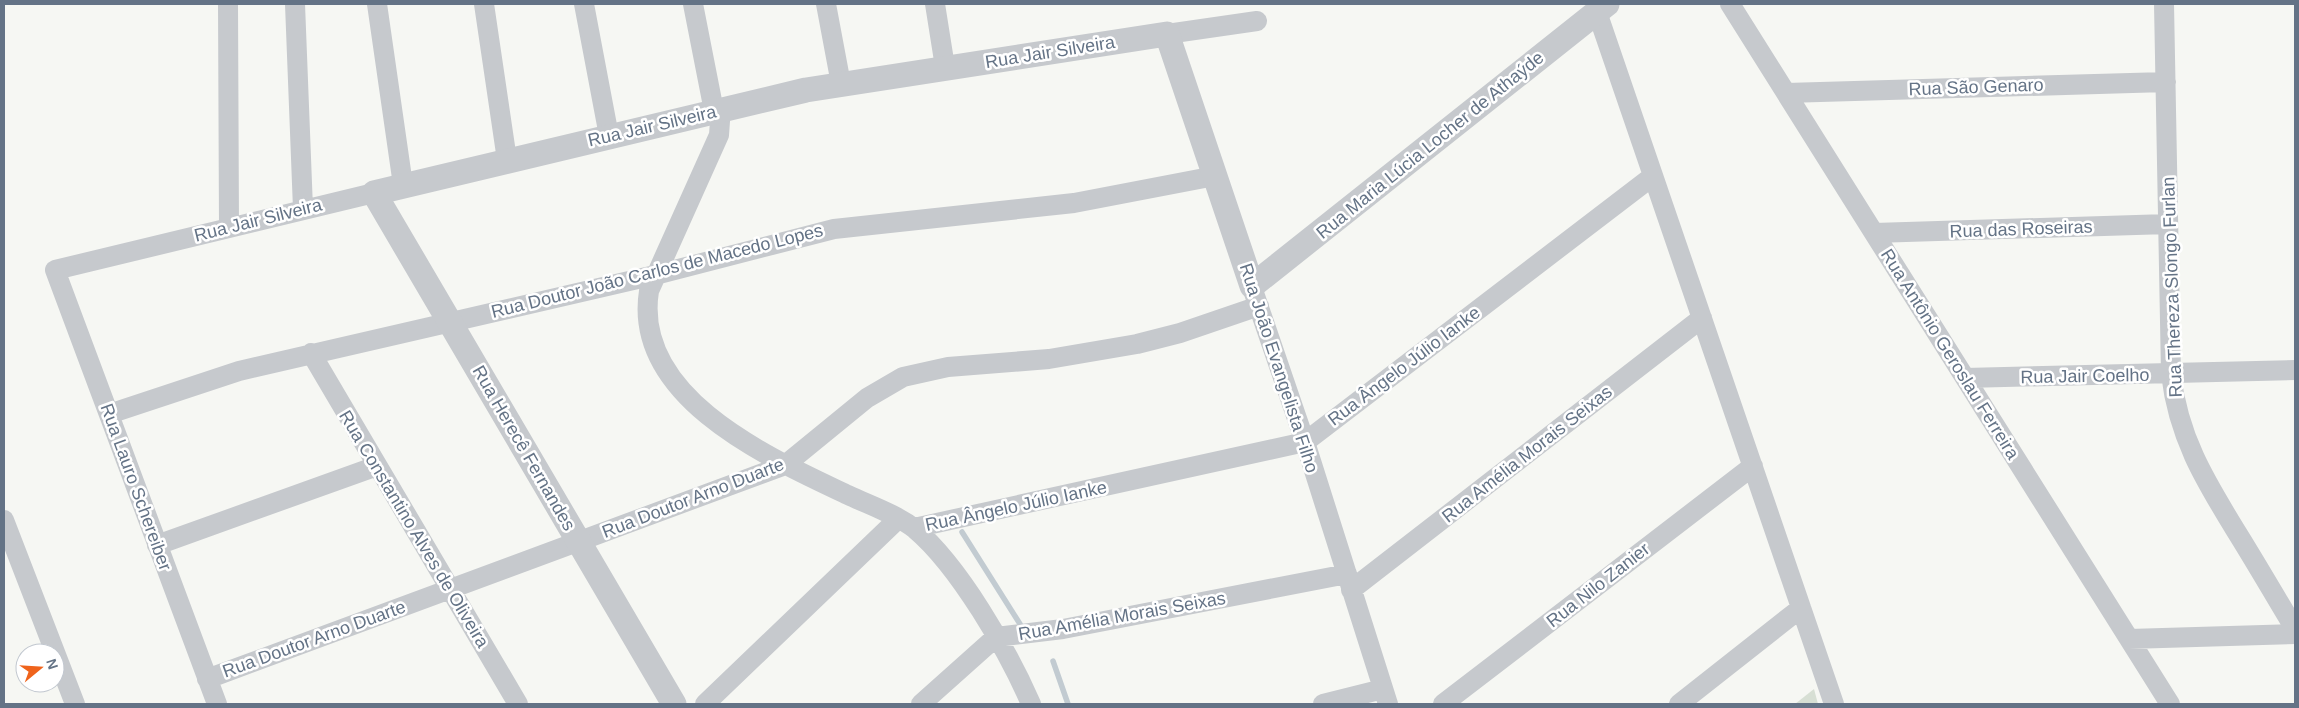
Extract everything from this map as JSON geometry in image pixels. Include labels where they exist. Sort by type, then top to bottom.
[{"type":"street","points":[[228,4],[230,227]]},
{"type":"street","points":[[295,4],[303,209]]},
{"type":"street","points":[[377,4],[403,185]]},
{"type":"street","points":[[484,4],[507,160]]},
{"type":"street","points":[[584,4],[609,136]]},
{"type":"street","points":[[692,4],[714,111],[720,121],[719,135],[655,275],[647,306],[650,331],[664,364],[686,394],[720,424],[741,439],[785,465],[906,524],[954,573],[996,637],[1031,704]]},
{"type":"street","points":[[826,4],[841,84]]},
{"type":"street","points":[[935,4],[945,68]]},
{"type":"street","name":"Rua Antônio Geroslau Ferreira","points":[[1730,4],[2170,704]]},
{"type":"street","name":"Rua Thereza Slongo Furlan","points":[[2164,4],[2171,374],[2179,420],[2198,467],[2295,629]]},
{"type":"street","points":[[1602,8],[1653,176],[1834,704]]},
{"type":"street","name":"Rua Maria Lúcia Locher de Athaýde","points":[[1255,296],[1602,8]]},
{"type":"street","name":"Rua Jair Silveira","points":[[55,270],[774,96],[841,84],[1257,21]]},
{"type":"street","name":"Rua João Evangelista Filho","points":[[1167,34],[1305,442],[1385,696]]},
{"type":"street","name":"Rua São Genaro","points":[[1786,92],[2166,82]]},
{"type":"street","name":"Rua Doutor João Carlos de Macedo Lopes","points":[[109,414],[221,376],[311,353],[655,275],[834,229],[1074,203],[1215,176]]},
{"type":"street","name":"Rua Ângelo Júlio Ianke","points":[[705,704],[906,524],[1305,442],[1653,176]]},
{"type":"street","name":"Rua Herecê Fernandes","points":[[374,192],[674,704]]},
{"type":"street","name":"Rua das Roseiras","points":[[1874,233],[2168,224]]},
{"type":"street","name":"Rua Lauro Schereiber","points":[[55,270],[216,704]]},
{"type":"street","name":"Rua Doutor Arno Duarte","points":[[207,679],[785,465],[867,398],[902,377],[948,367],[1049,359],[1137,344],[1180,333],[1255,296]]},
{"type":"street","name":"Rua Amélia Morais Seixas","points":[[921,704],[996,637],[1063,630],[1349,582],[1702,318]]},
{"type":"street","name":"Rua Constantino Alves de Oliveira","points":[[311,353],[518,704]]},
{"type":"street","name":"Rua Jair Coelho","points":[[1965,378],[2295,370]]},
{"type":"street","points":[[157,545],[378,466]]},
{"type":"street","name":"Rua Nilo Zanier","points":[[1442,704],[1753,466]]},
{"type":"street","points":[[4,520],[75,704]]},
{"type":"street","points":[[1679,704],[1801,608]]},
{"type":"street","points":[[2129,639],[2295,634]]},
{"type":"street","points":[[1323,704],[1385,696]]},
{"type":"shaded area","points":[[1814,689],[1818,704],[1795,704]]},
{"type":"waterway","points":[[962,532],[1020,624]]},
{"type":"waterway","points":[[1053,661],[1068,704]]}]
